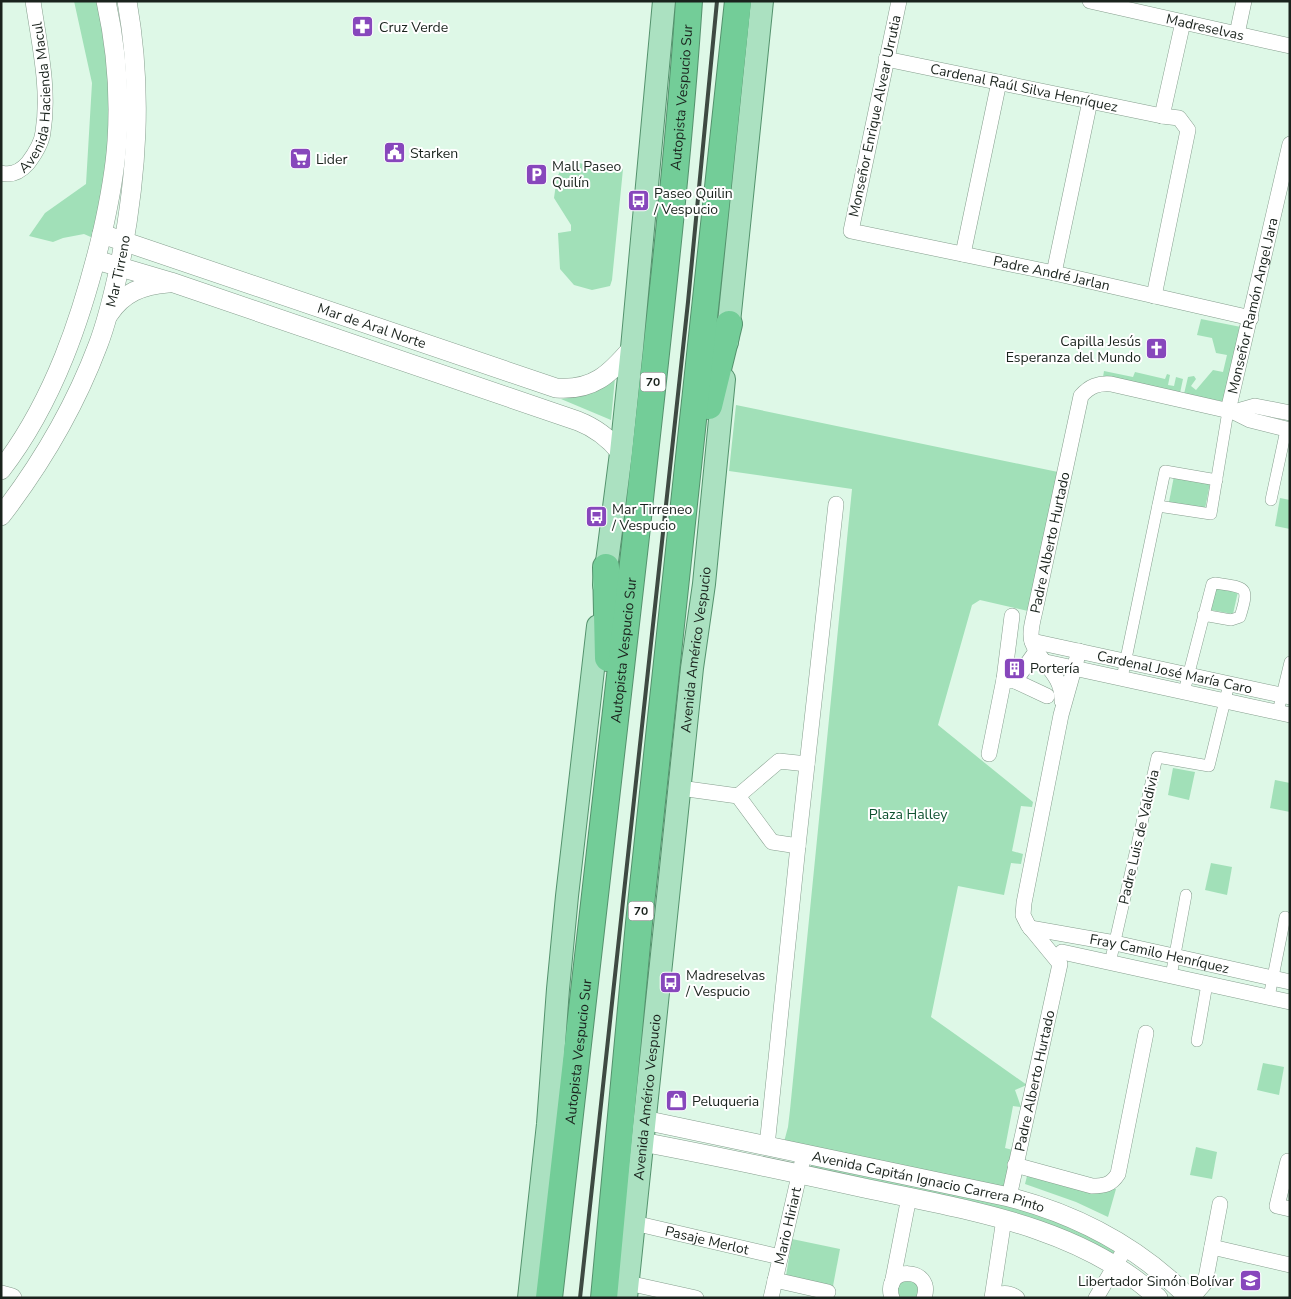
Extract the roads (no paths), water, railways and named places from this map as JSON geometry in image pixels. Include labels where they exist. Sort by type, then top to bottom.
[{"type":"highway","name":"Autopista Vespucio Sur","points":[[533,1296],[577,1074],[667,250],[690,1]]},
{"type":"highway","name":"70","points":[[604,1298],[638,932],[738,1]]},
{"type":"highway","points":[[686,494],[729,324]]},
{"type":"highway","points":[[606,567],[611,762]]},
{"type":"main road","points":[[533,1296],[568,896],[621,453],[664,1]]},
{"type":"main road","name":"Avenida Américo Vespucio","points":[[627,1290],[692,668],[705,575],[762,1]]},
{"type":"street","name":"Avenida Hacienda Macul","points":[[1,173],[7,175],[22,170],[32,157],[43,134],[45,107],[42,59],[33,1]]},
{"type":"street","name":"Mar Tirreno","points":[[1,470],[32,421],[58,372],[76,326],[96,260],[113,186],[118,116],[113,47],[106,1]]},
{"type":"street","name":"Mar Tirreno","points":[[1,516],[19,493],[49,446],[77,396],[98,345],[108,314],[124,242],[135,173],[136,66],[127,1]]},
{"type":"street","name":"Monseñor Enrique Alvear Urrutia","points":[[851,231],[899,1]]},
{"type":"street","points":[[1237,34],[1244,1]]},
{"type":"street","name":"Madreselvas","points":[[1092,2],[1290,46]]},
{"type":"street","points":[[1162,116],[1183,22]]},
{"type":"street","name":"Cardenal Raúl Silva Henríquez","points":[[886,59],[1179,118],[1188,130],[1154,296]]},
{"type":"street","points":[[963,254],[998,82]]},
{"type":"street","points":[[1054,273],[1090,101]]},
{"type":"street","name":"Monseñor Ramón Angel Jara","points":[[1231,411],[1290,144]]},
{"type":"street","name":"Padre André Jarlan","points":[[851,231],[1054,273],[1251,318]]},
{"type":"street","name":"Mar de Aral Norte","points":[[102,234],[556,388],[566,389],[587,385],[607,375],[632,348]]},
{"type":"street","name":"Mar de Aral Norte","points":[[96,260],[171,282],[590,426],[609,439],[621,453]]},
{"type":"street","points":[[108,314],[119,301],[134,291],[146,286],[171,282]]},
{"type":"street","points":[[363,348],[361,341],[362,332],[364,328],[370,326]]},
{"type":"street","points":[[514,400],[525,389],[524,378]]},
{"type":"street","name":"Padre Alberto Hurtado","points":[[1038,651],[1031,634],[1081,396],[1094,386],[1111,384],[1231,411]]},
{"type":"street","points":[[1231,411],[1255,406],[1290,413]]},
{"type":"street","points":[[1231,411],[1250,420],[1288,430],[1271,500]]},
{"type":"street","points":[[1158,506],[1211,514],[1231,411]]},
{"type":"street","points":[[1122,678],[1165,471],[1217,480]]},
{"type":"street","points":[[1,477],[19,493]]},
{"type":"street","points":[[767,1146],[836,504]]},
{"type":"street","points":[[989,754],[1009,680],[1012,616]]},
{"type":"street","points":[[1184,692],[1203,616]]},
{"type":"street","points":[[1009,680],[1038,651],[1058,681],[1062,694],[1062,715]]},
{"type":"street","name":"Cardenal José María Caro","points":[[1038,651],[1079,651],[1286,696]]},
{"type":"street","name":"Cardenal José María Caro","points":[[1038,651],[1074,668],[1284,713]]},
{"type":"street","points":[[1061,958],[1030,928],[1022,915],[1062,715],[1079,651]]},
{"type":"street","points":[[1284,713],[1290,662]]},
{"type":"street","points":[[1009,680],[1047,696]]},
{"type":"street","name":"Padre Luis de Valdivia","points":[[1110,963],[1158,757],[1209,766],[1229,684]]},
{"type":"street","points":[[738,796],[778,761],[807,764]]},
{"type":"street","points":[[680,788],[738,796],[772,842],[798,846]]},
{"type":"street","points":[[1171,976],[1186,895]]},
{"type":"street","points":[[1269,997],[1285,917]]},
{"type":"street","name":"Fray Camilo Henríquez","points":[[1030,928],[1115,943],[1290,982]]},
{"type":"street","name":"Padre Alberto Hurtado","points":[[1009,1197],[1065,933]]},
{"type":"street","name":"Fray Camilo Henríquez","points":[[1061,958],[1110,963],[1290,1002]]},
{"type":"street","points":[[1197,1041],[1207,984]]},
{"type":"street","points":[[1015,1165],[1092,1186],[1104,1186],[1114,1180],[1118,1174],[1146,1032]]},
{"type":"street","name":"Avenida Capitán Ignacio Carrera Pinto","points":[[644,1120],[1009,1197],[1070,1217],[1092,1227],[1126,1247],[1165,1275],[1190,1298]]},
{"type":"street","name":"Avenida Capitán Ignacio Carrera Pinto","points":[[642,1142],[909,1197],[1004,1219],[1062,1238],[1098,1255],[1158,1298]]},
{"type":"street","name":"Mario Hiriart","points":[[771,1298],[804,1154]]},
{"type":"street","points":[[1288,1161],[1277,1206],[1290,1208]]},
{"type":"street","points":[[892,1291],[909,1197]]},
{"type":"street","points":[[1190,1298],[1205,1283],[1220,1204]]},
{"type":"street","points":[[992,1298],[1004,1219]]},
{"type":"street","name":"Pasaje Merlot","points":[[634,1223],[780,1257]]},
{"type":"street","points":[[1096,1298],[1126,1247]]},
{"type":"street","points":[[1212,1247],[1290,1265]]},
{"type":"street","points":[[892,1291],[899,1275],[905,1273],[916,1275],[926,1288],[924,1298]]},
{"type":"street","points":[[775,1280],[828,1292]]},
{"type":"street","points":[[627,1290],[696,1298]]},
{"type":"street","points":[[992,1298],[1002,1293],[1008,1293],[1017,1298]]},
{"type":"street","points":[[1,1294],[12,1298]]},
{"type":"railway","points":[[580,1298],[688,302],[717,1]]},
{"type":"place","name":"Cruz Verde","points":[[363,27]]},
{"type":"place","name":"Starken","points":[[394,153]]},
{"type":"place","name":"Lider","points":[[300,159]]},
{"type":"place","name":"Mall Paseo Quilín","points":[[536,174]]},
{"type":"place","name":"Paseo Quilin / Vespucio","points":[[638,201]]},
{"type":"place","name":"Capilla Jesús Esperanza del Mundo","points":[[1157,349]]},
{"type":"place","name":"Mar Tirreneo / Vespucio","points":[[596,517]]},
{"type":"place","name":"Portería","points":[[1014,668]]},
{"type":"place","name":"Madreselvas / Vespucio","points":[[670,983]]},
{"type":"place","name":"Peluqueria","points":[[676,1101]]},
{"type":"place","name":"Libertador Simón Bolívar","points":[[1250,1281]]},
{"type":"park label","name":"Plaza Halley","points":[[908,814]]}]
